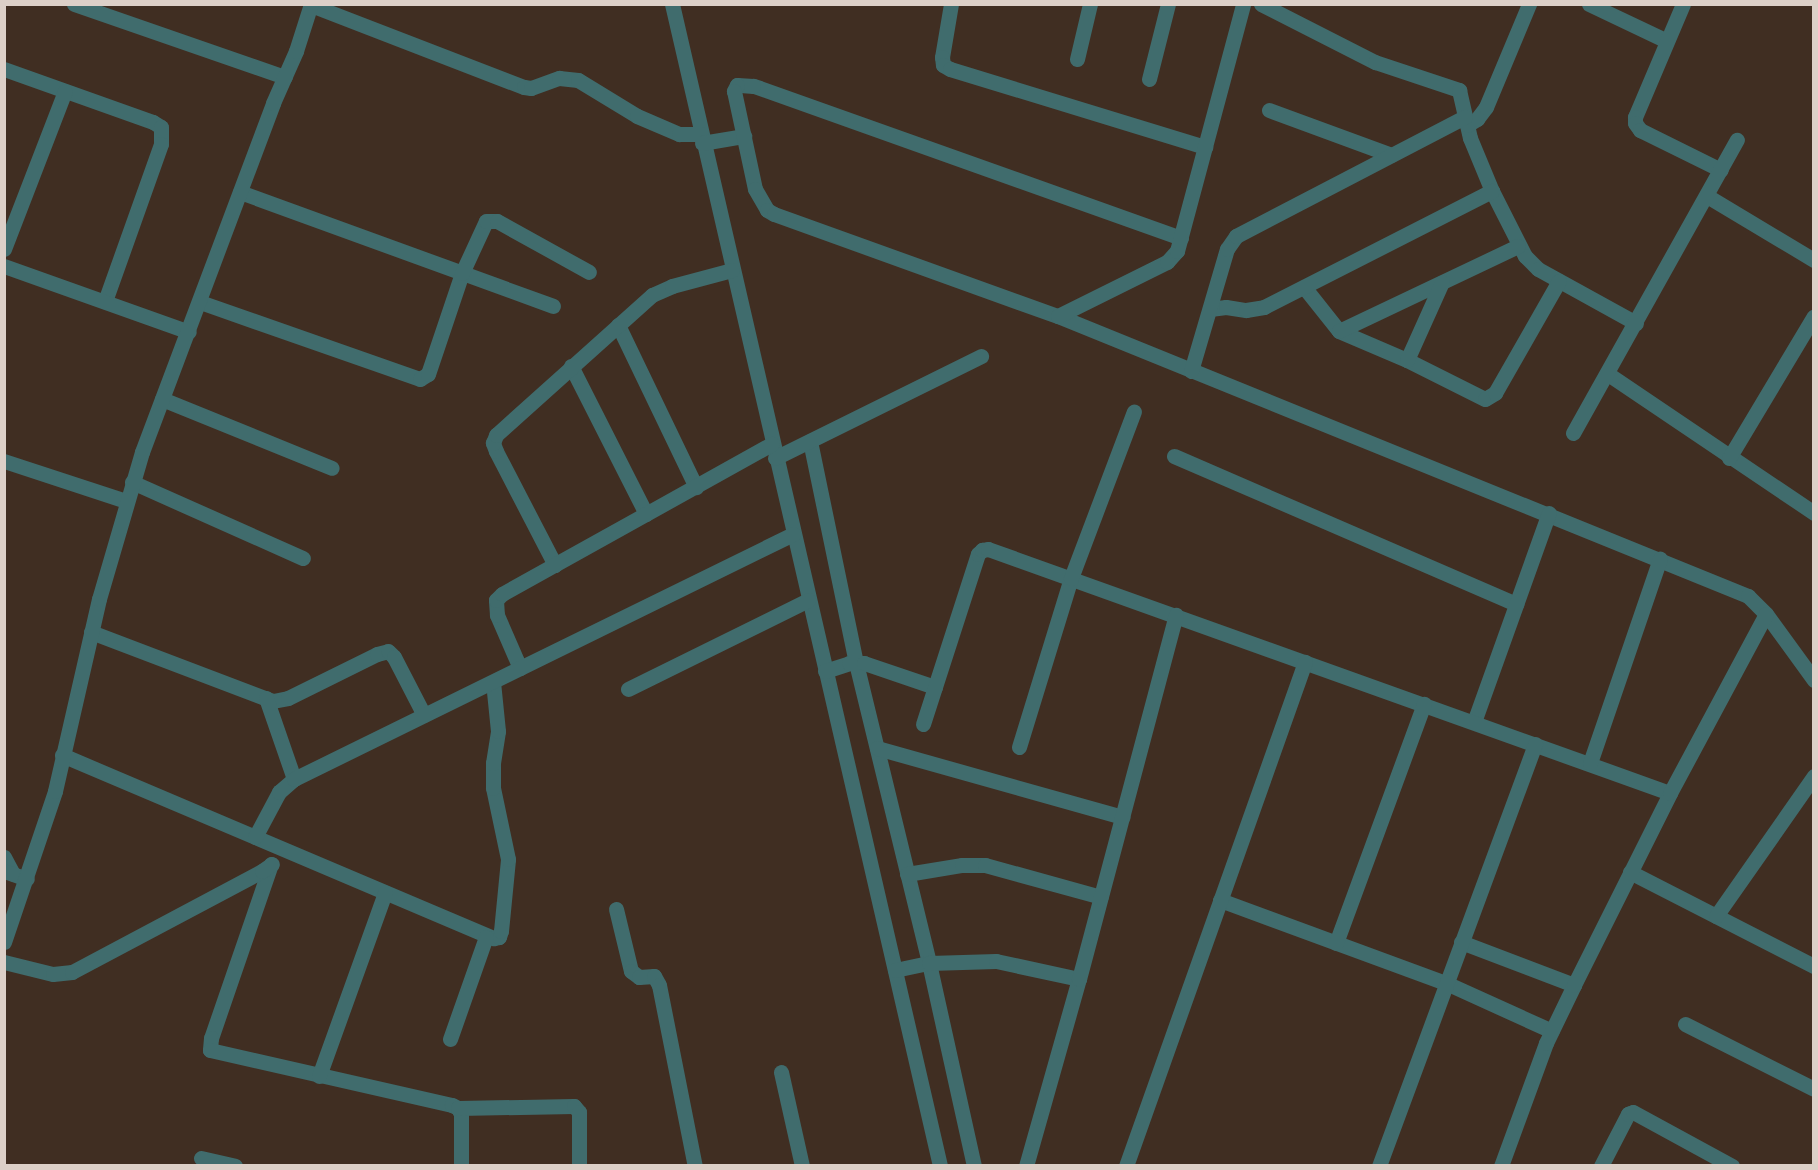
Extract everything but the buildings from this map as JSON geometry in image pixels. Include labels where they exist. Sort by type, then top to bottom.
[{"type":"street","points":[[74,4],[285,77]]},
{"type":"street","points":[[672,4],[705,140],[732,270],[777,452],[808,600],[829,670],[899,969],[940,1166]]},
{"type":"street","points":[[951,4],[942,57],[944,65],[950,69],[1206,147]]},
{"type":"street","points":[[1077,59],[1090,4]]},
{"type":"street","points":[[1149,79],[1168,4]]},
{"type":"street","points":[[1058,316],[1167,262],[1177,251],[1243,4]]},
{"type":"street","points":[[1261,4],[1375,62],[1454,87],[1462,97],[1466,121],[1492,191],[1518,246],[1538,269],[1636,323]]},
{"type":"street","points":[[1191,371],[1227,249],[1236,236],[1391,155],[1477,118],[1486,107],[1529,4]]},
{"type":"street","points":[[1589,4],[1667,41]]},
{"type":"street","points":[[1683,4],[1635,117],[1636,128],[1721,170]]},
{"type":"street","points":[[4,942],[15,875],[52,800],[90,632],[132,482],[311,5],[524,87],[531,88],[558,78],[578,80],[636,116],[679,134],[705,140],[738,137]]},
{"type":"street","points":[[4,69],[161,127],[160,144],[105,301]]},
{"type":"street","points":[[1181,238],[742,84],[737,85],[734,91],[738,137],[755,189],[767,210],[774,214],[1058,316],[1549,513],[1748,596],[1766,614],[1814,680]]},
{"type":"street","points":[[4,249],[65,91]]},
{"type":"street","points":[[1269,110],[1391,155]]},
{"type":"street","points":[[1573,433],[1737,140]]},
{"type":"street","points":[[1210,309],[1226,307],[1255,310],[1492,191]]},
{"type":"street","points":[[240,192],[553,306]]},
{"type":"street","points":[[1707,196],[1814,260]]},
{"type":"street","points":[[200,302],[420,379],[428,374],[462,273],[482,224],[490,219],[589,272]]},
{"type":"street","points":[[1339,331],[1518,246]]},
{"type":"street","points":[[4,266],[189,332]]},
{"type":"street","points":[[555,565],[493,443],[500,430],[618,325],[662,290],[732,270]]},
{"type":"street","points":[[1304,287],[1339,331],[1407,360],[1476,397],[1491,398],[1558,281]]},
{"type":"street","points":[[1407,360],[1442,282]]},
{"type":"street","points":[[1729,458],[1814,316]]},
{"type":"street","points":[[618,325],[696,487]]},
{"type":"street","points":[[520,668],[497,615],[496,600],[502,594],[696,487],[777,452],[804,445],[981,356]]},
{"type":"street","points":[[571,366],[646,514]]},
{"type":"street","points":[[1608,374],[1729,458],[1812,510]]},
{"type":"street","points":[[162,399],[332,468]]},
{"type":"street","points":[[1019,747],[1071,578],[1134,411]]},
{"type":"street","points":[[804,445],[853,663],[877,748],[907,874],[924,964],[974,1166]]},
{"type":"street","points":[[1174,456],[1516,604]]},
{"type":"street","points":[[4,461],[126,501]]},
{"type":"street","points":[[132,482],[303,558]]},
{"type":"street","points":[[1474,722],[1549,513]]},
{"type":"street","points":[[255,837],[279,792],[294,779],[793,534]]},
{"type":"street","points":[[923,724],[978,554],[982,550],[995,551],[1590,763],[1670,794]]},
{"type":"street","points":[[1590,763],[1660,559]]},
{"type":"street","points":[[628,689],[808,600]]},
{"type":"street","points":[[1501,1166],[1552,1031],[1574,985],[1670,794],[1766,614]]},
{"type":"street","points":[[1026,1166],[1079,979],[1176,615]]},
{"type":"street","points":[[90,632],[266,698],[281,700],[376,654],[388,651],[394,657],[424,715]]},
{"type":"street","points":[[1126,1166],[1305,662]]},
{"type":"street","points":[[829,670],[853,663],[875,666],[935,687]]},
{"type":"street","points":[[62,754],[486,937],[498,937],[501,931],[508,859],[492,777],[498,731],[493,682]]},
{"type":"street","points":[[266,698],[294,779]]},
{"type":"street","points":[[1336,943],[1424,704]]},
{"type":"street","points":[[1378,1166],[1535,744]]},
{"type":"street","points":[[877,748],[1122,817]]},
{"type":"street","points":[[1716,916],[1814,776]]},
{"type":"street","points":[[279,848],[271,864],[211,1038],[210,1050],[459,1108],[574,1106],[579,1112],[579,1166]]},
{"type":"street","points":[[4,858],[15,875]]},
{"type":"street","points":[[4,962],[53,974],[72,972],[271,864]]},
{"type":"street","points":[[907,874],[962,865],[985,865],[1101,897]]},
{"type":"street","points":[[1630,872],[1814,966]]},
{"type":"street","points":[[319,1076],[385,893]]},
{"type":"street","points":[[1220,900],[1446,983],[1552,1031]]},
{"type":"street","points":[[616,909],[631,971],[639,977],[654,976],[659,985],[695,1166]]},
{"type":"street","points":[[450,1039],[486,937]]},
{"type":"street","points":[[1461,942],[1574,985]]},
{"type":"street","points":[[899,969],[924,964],[996,960],[1079,979]]},
{"type":"street","points":[[1684,1024],[1814,1089]]},
{"type":"street","points":[[781,1072],[802,1166]]},
{"type":"street","points":[[459,1108],[462,1123],[461,1166]]},
{"type":"street","points":[[1601,1166],[1628,1114],[1633,1112],[1732,1166]]},
{"type":"street","points":[[201,1158],[235,1166]]}]
